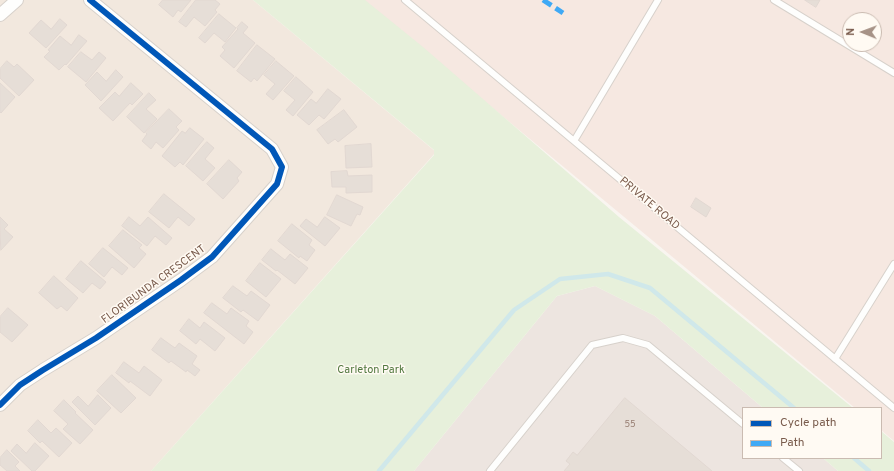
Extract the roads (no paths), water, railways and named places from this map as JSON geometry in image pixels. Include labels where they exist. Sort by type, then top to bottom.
[{"type":"street","points":[[0,15],[17,0]]},
{"type":"street","name":"FLORIBUNDA CRESCENT","points":[[0,405],[20,385],[96,338],[212,257],[277,184],[282,167],[272,149],[90,0]]},
{"type":"lane","name":"PRIVATE ROAD","points":[[405,0],[894,408]]},
{"type":"lane","points":[[574,141],[658,0]]},
{"type":"lane","points":[[774,0],[894,74]]},
{"type":"lane","points":[[835,359],[894,264]]},
{"type":"lane","points":[[490,471],[592,345],[623,338],[648,345],[742,423]]},
{"type":"lane","points":[[784,459],[799,471]]},
{"type":"waterway","points":[[379,471],[514,310],[560,279],[608,274],[650,288],[793,407]]},
{"type":"waterway","points":[[855,459],[869,471]]},
{"type":"park label","name":"Carleton Park","points":[[371,371]]}]
